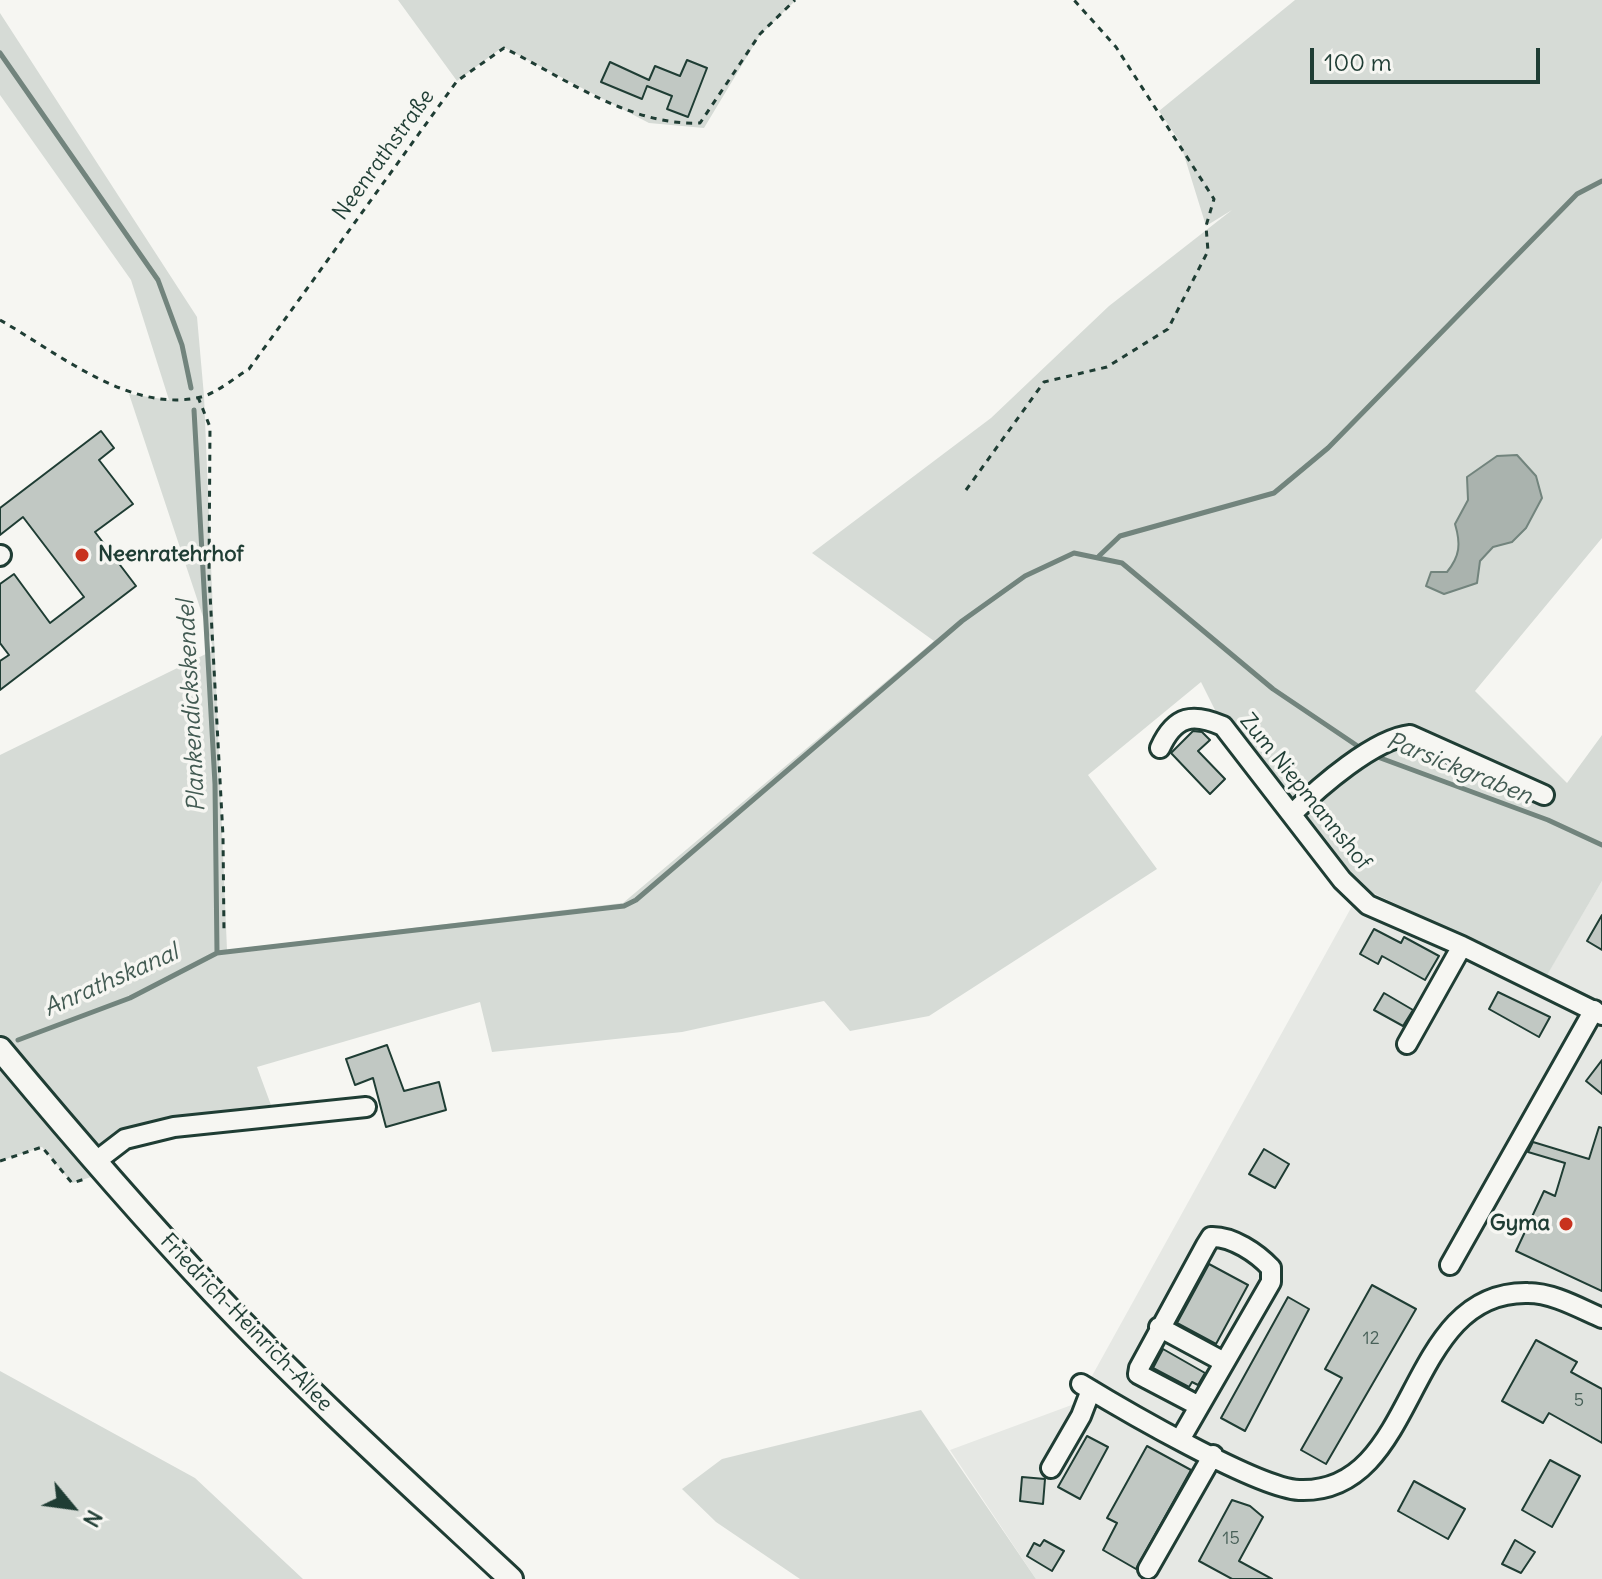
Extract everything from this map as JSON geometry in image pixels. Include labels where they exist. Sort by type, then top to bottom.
[{"type":"main road","name":"Friedrich-Heinrich-Allee","points":[[0,1049],[100,1168],[214,1293],[323,1403],[511,1579]]},
{"type":"street","name":"Zum Niepmannshof","points":[[1160,748],[1166,734],[1188,718],[1200,716],[1223,726],[1342,880],[1368,905],[1462,946],[1598,1012]]},
{"type":"street","points":[[1293,813],[1316,790],[1394,737],[1410,735],[1544,795]]},
{"type":"street","points":[[1407,1044],[1462,946]]},
{"type":"street","points":[[1450,1265],[1598,1012]]},
{"type":"street","points":[[100,1168],[125,1139],[174,1127],[366,1107]]},
{"type":"street","points":[[1181,1438],[1271,1282],[1271,1268],[1238,1244],[1220,1237],[1211,1237],[1159,1327],[1138,1374],[1199,1406]]},
{"type":"street","points":[[1051,1468],[1081,1416],[1086,1387],[1275,1485],[1299,1490],[1332,1486],[1360,1470],[1380,1447],[1449,1327],[1469,1309],[1495,1297],[1529,1292],[1564,1301],[1602,1318]]},
{"type":"street","points":[[1159,1327],[1224,1362]]},
{"type":"street","points":[[1148,1569],[1213,1455]]},
{"type":"path","name":"Neenrathstraße","points":[[0,320],[130,395],[170,400],[198,397],[249,369],[457,81],[504,48],[635,114],[675,124],[700,123],[760,34],[795,0]]},
{"type":"path","points":[[966,490],[1044,382],[1107,367],[1168,329],[1208,251],[1206,226],[1214,199],[1116,47],[1074,0]]},
{"type":"path","points":[[198,397],[210,427],[209,575],[223,836],[224,933]]},
{"type":"path","points":[[0,1161],[42,1147],[72,1183],[100,1168]]},
{"type":"shaded area","points":[[398,0],[796,0],[760,35],[704,128],[649,123],[503,47],[457,81]]},
{"type":"shaded area","points":[[1295,0],[1602,0],[1602,538],[1475,691],[1567,783],[1602,735],[1602,881],[1543,982],[1456,932],[1362,888],[1275,793],[1223,726],[1201,682],[1088,775],[1157,869],[929,1016],[850,1031],[824,1001],[682,1032],[492,1052],[480,1002],[257,1067],[275,1116],[174,1127],[95,1162],[104,1173],[72,1183],[42,1147],[0,1161],[0,755],[214,650],[129,394],[169,400],[131,280],[0,95],[0,13],[197,317],[204,396],[227,950],[623,903],[934,641],[812,553],[991,418],[1109,306],[1232,210],[1206,226],[1180,142],[1159,111]]},
{"type":"shaded area","points":[[1517,455],[1536,476],[1542,498],[1526,528],[1512,542],[1493,547],[1480,561],[1477,583],[1444,594],[1426,586],[1431,572],[1447,572],[1455,561],[1459,544],[1455,524],[1468,500],[1467,477],[1497,456]]},
{"type":"shaded area","points":[[1602,881],[1602,1579],[1036,1579],[950,1450],[1077,1403],[1362,888],[1456,932],[1543,981]]},
{"type":"shaded area","points":[[0,1371],[195,1478],[303,1579],[0,1579]]},
{"type":"shaded area","points":[[921,1410],[1036,1579],[800,1579],[716,1522],[682,1489],[722,1459]]},
{"type":"building","points":[[687,60],[707,68],[688,117],[667,109],[672,96],[647,86],[642,99],[601,82],[610,62],[649,80],[655,66],[680,76]]},
{"type":"building","name":"Neenratehrhof","points":[[101,431],[114,448],[99,460],[133,504],[95,532],[136,586],[0,690],[0,661],[9,655],[0,643],[0,584],[14,574],[50,623],[84,597],[23,517],[0,535],[0,508]]},
{"type":"building","points":[[1193,731],[1202,732],[1210,740],[1198,751],[1225,779],[1210,794],[1171,753]]},
{"type":"building","points":[[1602,915],[1602,950],[1587,941]]},
{"type":"building","points":[[1374,929],[1401,943],[1404,937],[1439,956],[1425,980],[1382,956],[1378,964],[1360,954]]},
{"type":"building","points":[[1498,992],[1550,1017],[1539,1037],[1489,1009]]},
{"type":"building","points":[[1384,993],[1413,1010],[1403,1026],[1374,1010]]},
{"type":"building","points":[[387,1045],[404,1091],[439,1082],[446,1110],[386,1127],[373,1078],[355,1085],[346,1059]]},
{"type":"building","points":[[1602,1060],[1602,1094],[1586,1081]]},
{"type":"building","name":"Gyma","points":[[1599,1127],[1602,1128],[1602,1291],[1516,1251],[1544,1191],[1555,1196],[1565,1163],[1528,1152],[1533,1142],[1589,1159]]},
{"type":"building","points":[[1264,1149],[1289,1164],[1275,1188],[1249,1174]]},
{"type":"building","points":[[1209,1264],[1248,1285],[1216,1344],[1177,1323]]},
{"type":"building","points":[[1372,1285],[1416,1309],[1326,1464],[1301,1450],[1342,1378],[1325,1369]]},
{"type":"building","points":[[1288,1297],[1309,1309],[1245,1431],[1221,1418]]},
{"type":"building","points":[[1536,1340],[1577,1362],[1571,1372],[1602,1389],[1602,1443],[1549,1413],[1543,1423],[1502,1401]]},
{"type":"building","points":[[1163,1349],[1205,1373],[1198,1385],[1192,1382],[1189,1387],[1153,1368]]},
{"type":"building","points":[[1087,1436],[1108,1447],[1080,1499],[1058,1487]]},
{"type":"building","points":[[1147,1446],[1191,1470],[1136,1569],[1103,1550],[1117,1523],[1107,1518]]},
{"type":"building","points":[[1550,1460],[1580,1476],[1552,1527],[1522,1510]]},
{"type":"building","points":[[1022,1477],[1045,1479],[1043,1504],[1020,1501]]},
{"type":"building","points":[[1414,1481],[1465,1509],[1448,1539],[1398,1511]]},
{"type":"building","points":[[1232,1500],[1250,1506],[1263,1517],[1239,1561],[1272,1579],[1232,1579],[1199,1561]]},
{"type":"building","points":[[1044,1540],[1064,1551],[1052,1571],[1027,1556],[1034,1543],[1040,1546]]},
{"type":"building","points":[[1515,1540],[1535,1552],[1521,1573],[1502,1564]]},
{"type":"waterway","name":"Plankendickskendel","points":[[0,53],[158,280],[182,345],[191,388]]},
{"type":"waterway","points":[[1099,556],[1120,536],[1274,493],[1328,448],[1577,194],[1602,181]]},
{"type":"waterway","name":"Plankendickskendel","points":[[194,410],[215,784],[217,953]]},
{"type":"waterway","name":"Anrathskanal","points":[[18,1040],[130,998],[217,953],[624,906],[636,900],[962,621],[1025,576],[1074,553],[1122,563],[1273,689],[1362,749]]},
{"type":"waterway","name":"Parsickgraben","points":[[1375,756],[1548,820],[1602,845]]},
{"type":"place","name":"Neenratehrhof","points":[[82,555]]},
{"type":"place","name":"Gyma","points":[[1566,1224]]}]
